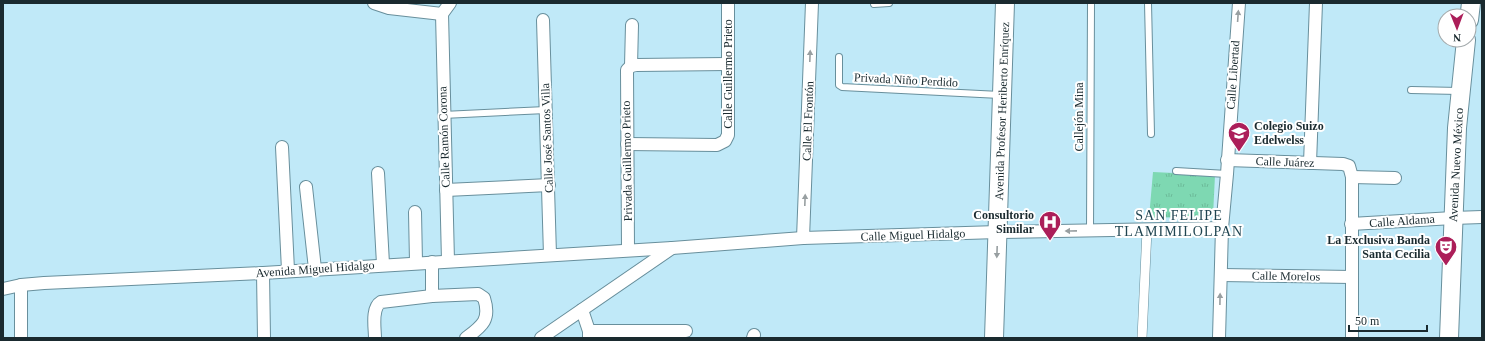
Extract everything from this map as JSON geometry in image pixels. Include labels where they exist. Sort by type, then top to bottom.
[{"type":"main road","name":"Avenida Profesor Heriberto Enríquez","points":[[994,338],[1005,3]]},
{"type":"main road","name":"Avenida Nuevo México","points":[[1449,338],[1453,218],[1460,91],[1465,48]]},
{"type":"street","points":[[374,3],[389,8],[442,14],[450,3]]},
{"type":"street","name":"Calle Guillermo Prieto","points":[[627,144],[717,145],[723,143],[728,135],[728,3]]},
{"type":"street","name":"Calle El Frontón","points":[[803,238],[812,3]]},
{"type":"street","name":"Calle Libertad","points":[[1219,338],[1222,228],[1239,3]]},
{"type":"street","points":[[1310,163],[1316,3]]},
{"type":"street","name":"Calle Ramón Corona","points":[[442,14],[443,115],[448,261]]},
{"type":"street","name":"Calle José Santos Villa","points":[[542,20],[550,255]]},
{"type":"street","name":"Privada Guillermo Prieto","points":[[628,250],[628,69],[632,26]]},
{"type":"street","points":[[628,69],[727,64]]},
{"type":"street","points":[[282,147],[288,270]]},
{"type":"street","name":"Calle Juárez","points":[[1227,160],[1343,164],[1349,166],[1352,177]]},
{"type":"street","points":[[378,173],[383,264]]},
{"type":"street","points":[[1352,338],[1352,177],[1395,178]]},
{"type":"street","points":[[446,190],[548,185]]},
{"type":"street","points":[[306,187],[315,269]]},
{"type":"street","points":[[415,212],[416,262]]},
{"type":"street","name":"Calle Aldama","points":[[1351,224],[1482,217]]},
{"type":"street","name":"Calle Miguel Hidalgo","points":[[628,250],[803,238],[998,232],[1222,228]]},
{"type":"street","points":[[1142,338],[1147,230]]},
{"type":"street","points":[[541,338],[672,248]]},
{"type":"street","name":"Avenida Miguel Hidalgo","points":[[3,289],[21,285],[628,250]]},
{"type":"street","points":[[432,262],[432,296]]},
{"type":"street","points":[[263,272],[264,338]]},
{"type":"street","name":"Calle Morelos","points":[[1221,275],[1352,277]]},
{"type":"street","points":[[21,285],[21,338]]},
{"type":"street","points":[[375,338],[375,310],[378,303],[386,300],[478,294],[484,298],[486,320],[466,338]]},
{"type":"street","points":[[582,310],[589,335],[686,331]]},
{"type":"lane","points":[[874,4],[889,3]]},
{"type":"lane","name":"Callejón Mina","points":[[1090,231],[1091,3]]},
{"type":"lane","points":[[1148,3],[1151,134]]},
{"type":"lane","name":"Privada Niño Perdido","points":[[839,57],[839,84],[842,87],[1002,95]]},
{"type":"lane","points":[[1411,90],[1460,91]]},
{"type":"lane","points":[[443,115],[546,110]]},
{"type":"lane","points":[[1176,170],[1227,174]]},
{"type":"green space","points":[[1153,172],[1215,175],[1213,216],[1149,218]]},
{"type":"place","name":"Colegio Suizo Edelwelss","points":[[1239,152]]},
{"type":"place","name":"Consultorio Similar","points":[[1050,242]]},
{"type":"place","name":"La Exclusiva Banda Santa Cecilia","points":[[1446,266]]},
{"type":"district","name":"SAN FELIPE TLAMIMILOLPAN","points":[[1179,224]]}]
